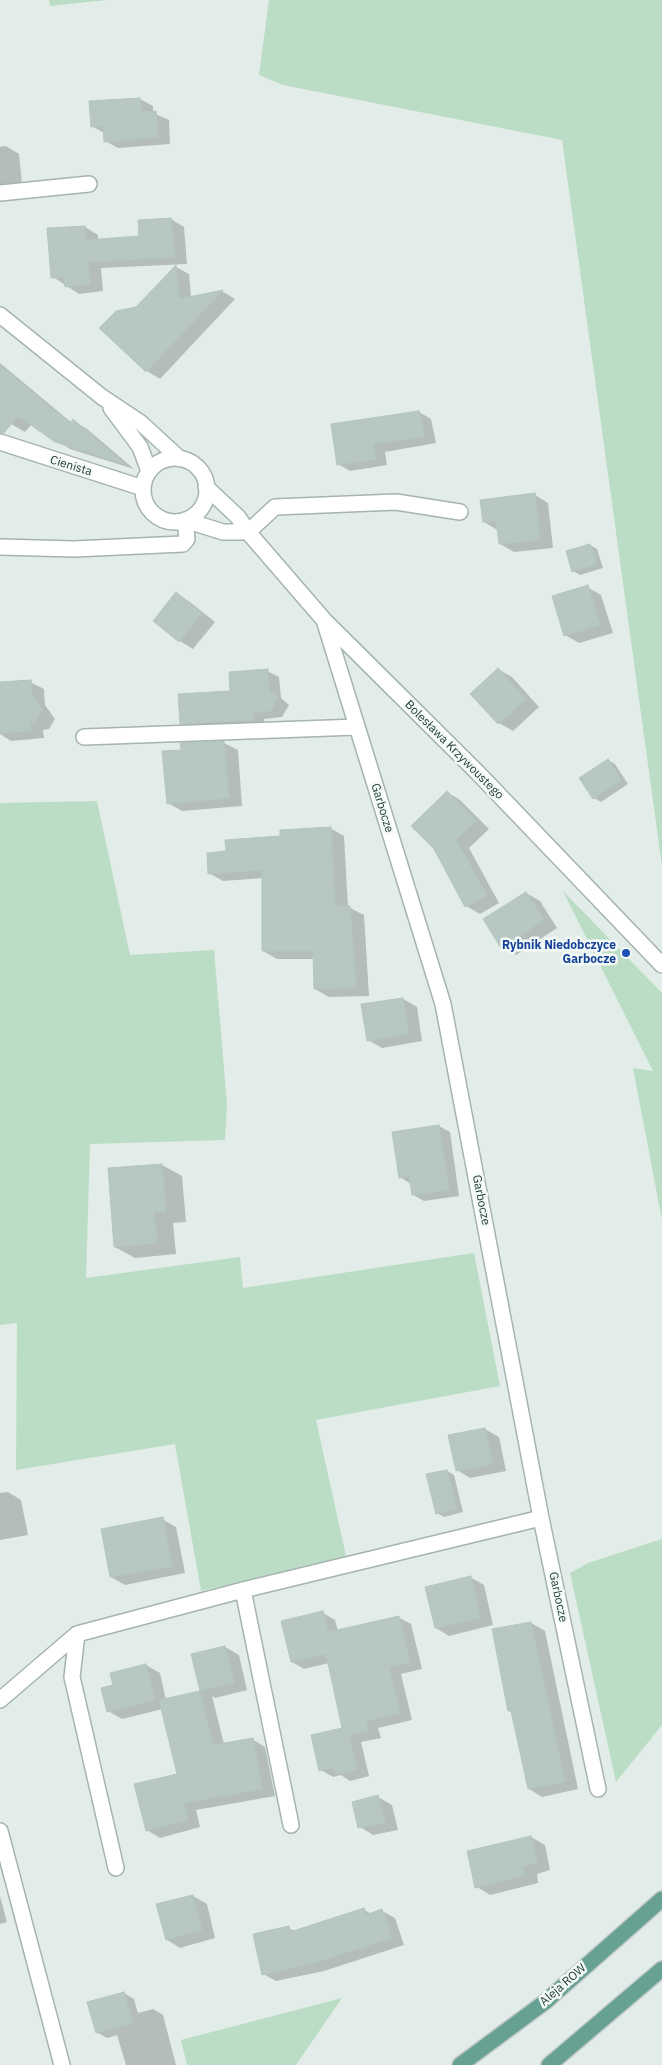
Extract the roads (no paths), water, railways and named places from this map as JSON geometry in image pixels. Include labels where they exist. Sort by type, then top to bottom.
[{"type":"main road","name":"Aleja ROW","points":[[460,2065],[545,2002],[662,1899]]},
{"type":"main road","points":[[549,2065],[662,1969]]},
{"type":"street","points":[[0,193],[90,184]]},
{"type":"street","points":[[0,315],[102,397],[141,423],[180,459]]},
{"type":"street","points":[[102,397],[140,447],[150,471]]},
{"type":"street","name":"Cienista","points":[[0,442],[143,488]]},
{"type":"street","points":[[171,458],[180,459],[198,468],[204,477],[206,498],[194,515],[185,520],[175,522],[155,516],[148,508],[143,488],[145,479],[150,471],[163,461],[171,458]]},
{"type":"street","name":"Bolesława Krzywoustego","points":[[206,487],[238,517],[248,532],[324,620],[478,773],[662,965]]},
{"type":"street","points":[[185,520],[223,532],[248,532],[275,507],[396,502],[460,512]]},
{"type":"street","points":[[0,547],[74,549],[183,544],[187,539],[185,520]]},
{"type":"street","name":"Garbocze","points":[[324,620],[443,1004],[541,1518],[598,1789]]},
{"type":"street","points":[[84,737],[356,727]]},
{"type":"street","points":[[0,1700],[76,1634],[243,1590],[541,1518]]},
{"type":"street","points":[[243,1590],[291,1825]]},
{"type":"street","points":[[76,1634],[72,1677],[116,1868]]},
{"type":"street","points":[[0,1831],[62,2065]]},
{"type":"place","name":"Rybnik Niedobczyce Garbocze","points":[[626,953]]}]
